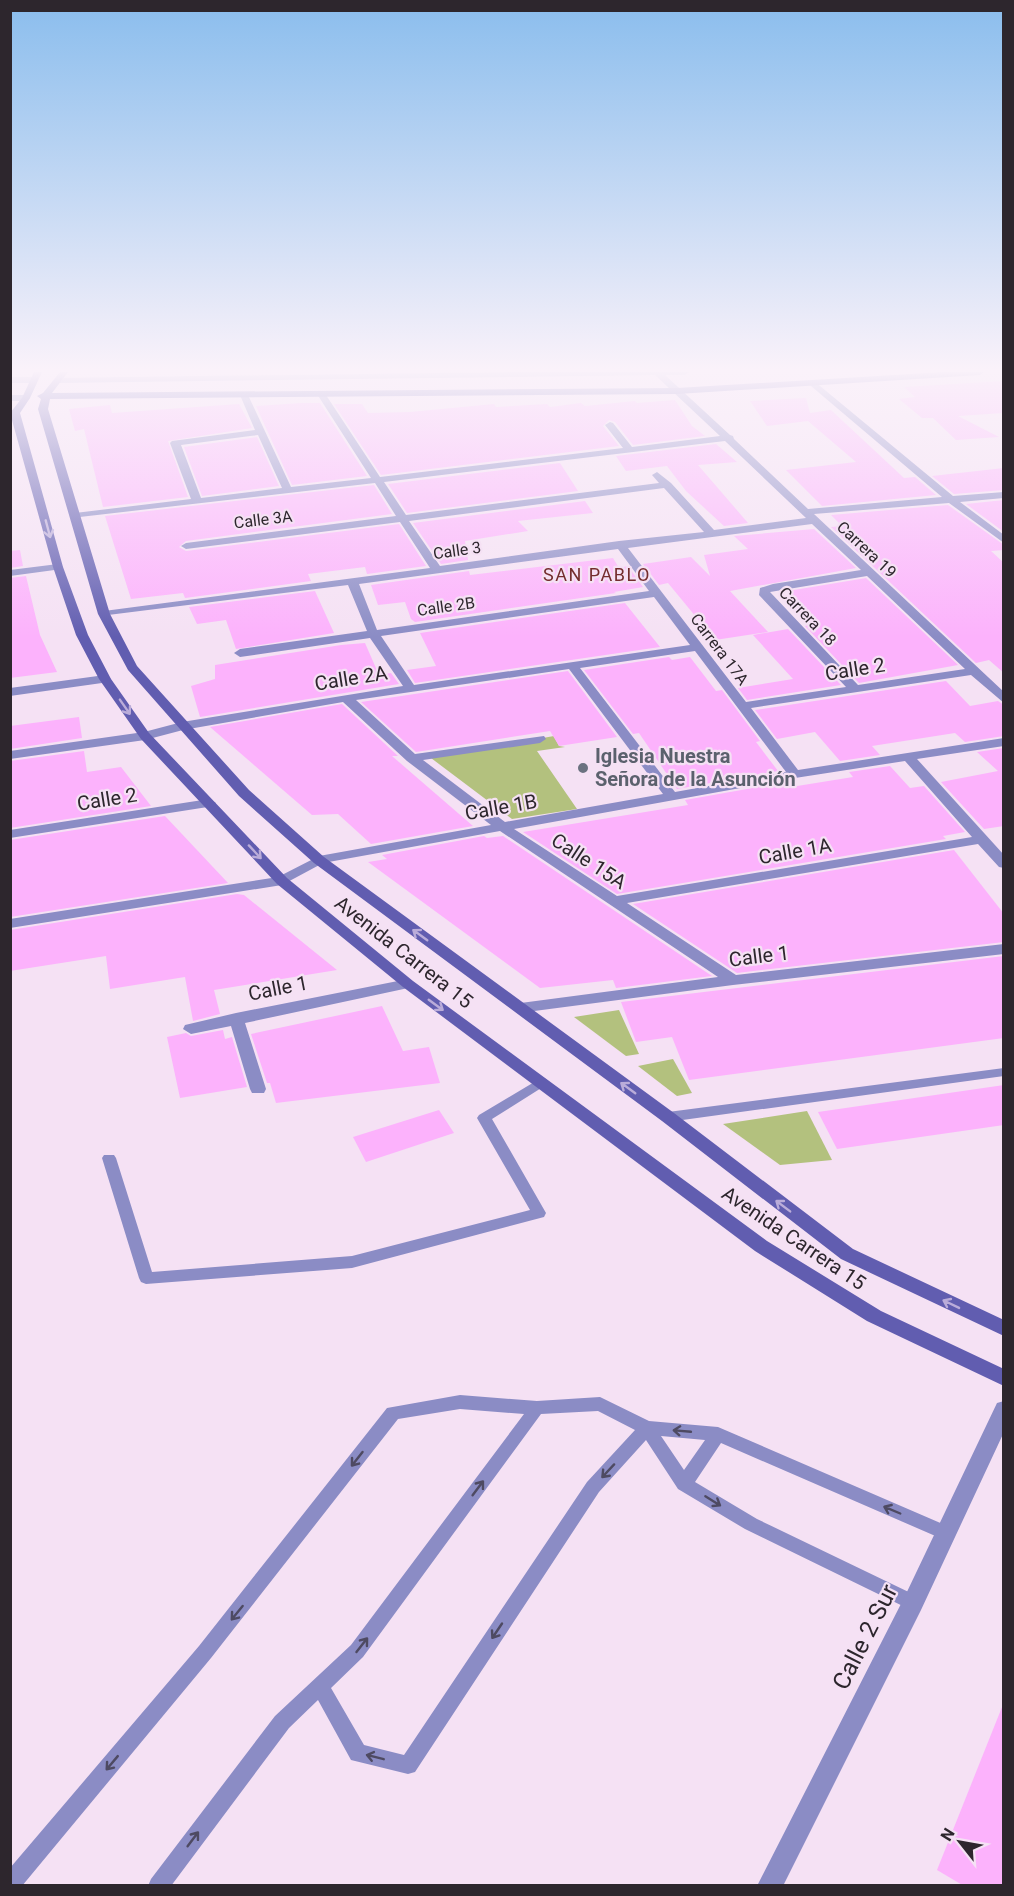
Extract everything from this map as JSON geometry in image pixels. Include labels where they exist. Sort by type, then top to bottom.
[{"type":"main road","name":"Avenida Carrera 15","points":[[27,460],[58,567],[82,635],[105,679],[145,736],[282,881],[408,984],[760,1246],[874,1316],[1004,1378]]},
{"type":"main road","name":"Avenida Carrera 15","points":[[58,460],[104,614],[132,667],[243,794],[319,860],[668,1117],[847,1254],[1004,1329]]},
{"type":"street","points":[[182,460],[197,501]]},
{"type":"street","points":[[275,460],[288,491]]},
{"type":"street","points":[[363,460],[436,569]]},
{"type":"street","points":[[75,516],[543,460]]},
{"type":"street","name":"Carrera 19","points":[[753,460],[1004,699]]},
{"type":"street","points":[[904,460],[1004,540]]},
{"type":"street","points":[[657,475],[711,533]]},
{"type":"street","name":"Calle 3A","points":[[186,546],[667,485]]},
{"type":"street","name":"Calle 3","points":[[104,614],[711,533],[811,516],[950,499],[1004,495]]},
{"type":"street","name":"Carrera 17A","points":[[619,544],[795,774]]},
{"type":"street","points":[[10,573],[58,567]]},
{"type":"street","name":"Carrera 18","points":[[855,689],[765,595],[764,590],[870,572]]},
{"type":"street","points":[[352,581],[373,633],[410,688]]},
{"type":"street","name":"Calle 2B","points":[[240,653],[657,593]]},
{"type":"street","name":"Calle 2A","points":[[10,755],[145,736],[182,726],[346,698],[698,647]]},
{"type":"street","points":[[572,665],[671,796]]},
{"type":"street","name":"Calle 2","points":[[743,706],[972,671]]},
{"type":"street","points":[[10,692],[105,679]]},
{"type":"street","points":[[989,685],[1004,683]]},
{"type":"street","name":"Calle 15A","points":[[346,698],[412,758],[501,826],[733,980]]},
{"type":"street","points":[[412,758],[540,739]]},
{"type":"street","name":"Calle 1B","points":[[10,924],[282,881],[319,860],[501,826],[795,774],[909,759],[1004,742]]},
{"type":"street","points":[[909,759],[1004,864]]},
{"type":"street","name":"Calle 2","points":[[10,834],[209,803]]},
{"type":"street","name":"Calle 1A","points":[[615,901],[981,839]]},
{"type":"street","name":"Calle 1","points":[[519,1008],[733,980],[1004,949]]},
{"type":"street","name":"Calle 1","points":[[191,1029],[408,984]]},
{"type":"street","points":[[236,1018],[258,1089]]},
{"type":"street","name":"Calle 2 Sur","points":[[770,1886],[913,1603],[1004,1409]]},
{"type":"lane","points":[[668,1117],[1004,1072]]},
{"type":"lane","points":[[109,1158],[147,1278],[352,1262],[539,1213],[484,1118],[541,1082]]},
{"type":"lane","points":[[10,1884],[205,1652],[393,1413],[460,1402],[537,1408],[600,1404],[647,1428],[718,1434],[946,1533]]},
{"type":"lane","points":[[158,1886],[282,1722],[357,1651],[537,1408]]},
{"type":"lane","points":[[647,1428],[684,1484],[751,1524],[913,1603]]},
{"type":"lane","points":[[320,1685],[358,1753],[408,1766],[593,1487],[647,1428]]},
{"type":"lane","points":[[684,1484],[718,1434]]},
{"type":"green space","points":[[554,736],[559,746],[565,747],[537,751],[577,809],[512,819],[431,758]]},
{"type":"green space","points":[[619,1010],[639,1054],[626,1056],[574,1017]]},
{"type":"green space","points":[[673,1059],[692,1093],[677,1096],[638,1066]]},
{"type":"green space","points":[[807,1111],[832,1160],[780,1165],[723,1124]]},
{"type":"building","points":[[92,460],[175,460],[188,497],[103,507]]},
{"type":"building","points":[[189,460],[268,460],[279,486],[202,496]]},
{"type":"building","points":[[281,460],[357,460],[367,476],[292,485]]},
{"type":"building","points":[[371,460],[500,460],[381,475]]},
{"type":"building","points":[[619,460],[735,460],[737,462],[698,465],[748,523],[724,526],[686,491],[667,466],[626,471]]},
{"type":"building","points":[[854,460],[885,460],[904,478],[915,477],[936,495],[822,506],[786,470],[856,462]]},
{"type":"building","points":[[560,463],[578,491],[407,513],[388,484]]},
{"type":"building","points":[[1004,468],[1004,490],[954,494],[932,476]]},
{"type":"building","points":[[374,485],[392,514],[186,541],[179,547],[186,551],[399,524],[426,566],[367,574],[365,567],[308,574],[311,581],[185,598],[183,593],[131,599],[105,516]]},
{"type":"building","points":[[1004,500],[1004,532],[966,504]]},
{"type":"building","points":[[585,501],[593,513],[518,521],[528,531],[465,541],[468,560],[441,564],[413,523]]},
{"type":"building","points":[[948,505],[1004,545],[1004,550],[991,551],[1004,563],[1004,673],[989,660],[976,663],[831,527],[842,526],[831,515]]},
{"type":"building","points":[[814,529],[856,568],[730,591],[768,632],[715,640],[668,583],[659,585],[643,564],[691,557],[710,576],[704,555],[748,549],[734,536]]},
{"type":"building","points":[[20,550],[23,566],[10,568],[10,551]]},
{"type":"building","points":[[613,558],[619,568],[628,566],[643,587],[614,592],[616,593],[415,622],[411,619],[405,602],[378,605],[371,585],[469,571],[470,575]]},
{"type":"building","points":[[26,576],[40,635],[57,672],[10,678],[10,578]]},
{"type":"building","points":[[866,578],[958,665],[859,683],[805,626],[817,623],[788,591]]},
{"type":"building","points":[[315,591],[334,633],[236,649],[226,620],[197,624],[189,607]]},
{"type":"building","points":[[625,603],[660,647],[415,683],[407,670],[436,666],[420,633]]},
{"type":"building","points":[[788,629],[841,685],[747,700],[738,688],[793,679],[753,635]]},
{"type":"building","points":[[365,643],[379,675],[391,673],[399,684],[200,717],[191,686],[215,679],[215,665]]},
{"type":"building","points":[[669,657],[672,660],[690,657],[716,691],[722,690],[760,741],[756,742],[778,771],[677,789],[639,733],[633,734],[584,670]]},
{"type":"building","points":[[568,671],[617,737],[559,746],[550,731],[416,752],[361,702]]},
{"type":"building","points":[[946,681],[970,706],[998,701],[1004,705],[1004,736],[965,742],[955,733],[872,746],[880,755],[840,761],[815,732],[777,739],[755,710]]},
{"type":"building","points":[[342,704],[398,756],[392,756],[473,826],[371,844],[338,814],[312,815],[210,727]]},
{"type":"building","points":[[79,717],[82,738],[10,749],[10,726]]},
{"type":"building","points":[[1004,748],[1004,826],[984,829],[941,782],[998,771],[977,752]]},
{"type":"building","points":[[84,751],[87,772],[121,767],[151,806],[10,828],[10,761]]},
{"type":"building","points":[[890,766],[910,788],[924,786],[965,832],[943,836],[946,839],[617,894],[523,832],[688,805],[685,800],[786,782],[791,787],[853,777],[849,772]]},
{"type":"building","points":[[165,816],[228,883],[10,917],[10,840]]},
{"type":"building","points":[[484,836],[487,838],[503,836],[712,976],[616,988],[613,980],[540,988],[368,862],[387,859],[382,855]]},
{"type":"building","points":[[954,850],[1004,914],[1004,942],[737,973],[633,904]]},
{"type":"building","points":[[237,894],[244,895],[337,970],[214,990],[220,1014],[193,1021],[185,977],[110,989],[106,956],[10,971],[10,930]]},
{"type":"building","points":[[1004,956],[1004,1038],[689,1080],[672,1037],[636,1042],[621,1002]]},
{"type":"building","points":[[382,1006],[403,1051],[429,1047],[440,1083],[276,1103],[251,1034]]},
{"type":"building","points":[[223,1030],[225,1039],[232,1037],[247,1087],[180,1098],[167,1037],[186,1033],[191,1036]]},
{"type":"building","points":[[1004,1085],[1004,1125],[837,1149],[818,1112]]},
{"type":"building","points":[[439,1110],[454,1133],[366,1162],[353,1137]]},
{"type":"building","points":[[1002,1707],[1004,1886],[964,1886],[937,1870]]},
{"type":"place","name":"Iglesia Nuestra Señora de la Asunción","points":[[583,768]]},
{"type":"district","name":"SAN PABLO","points":[[597,575]]}]
